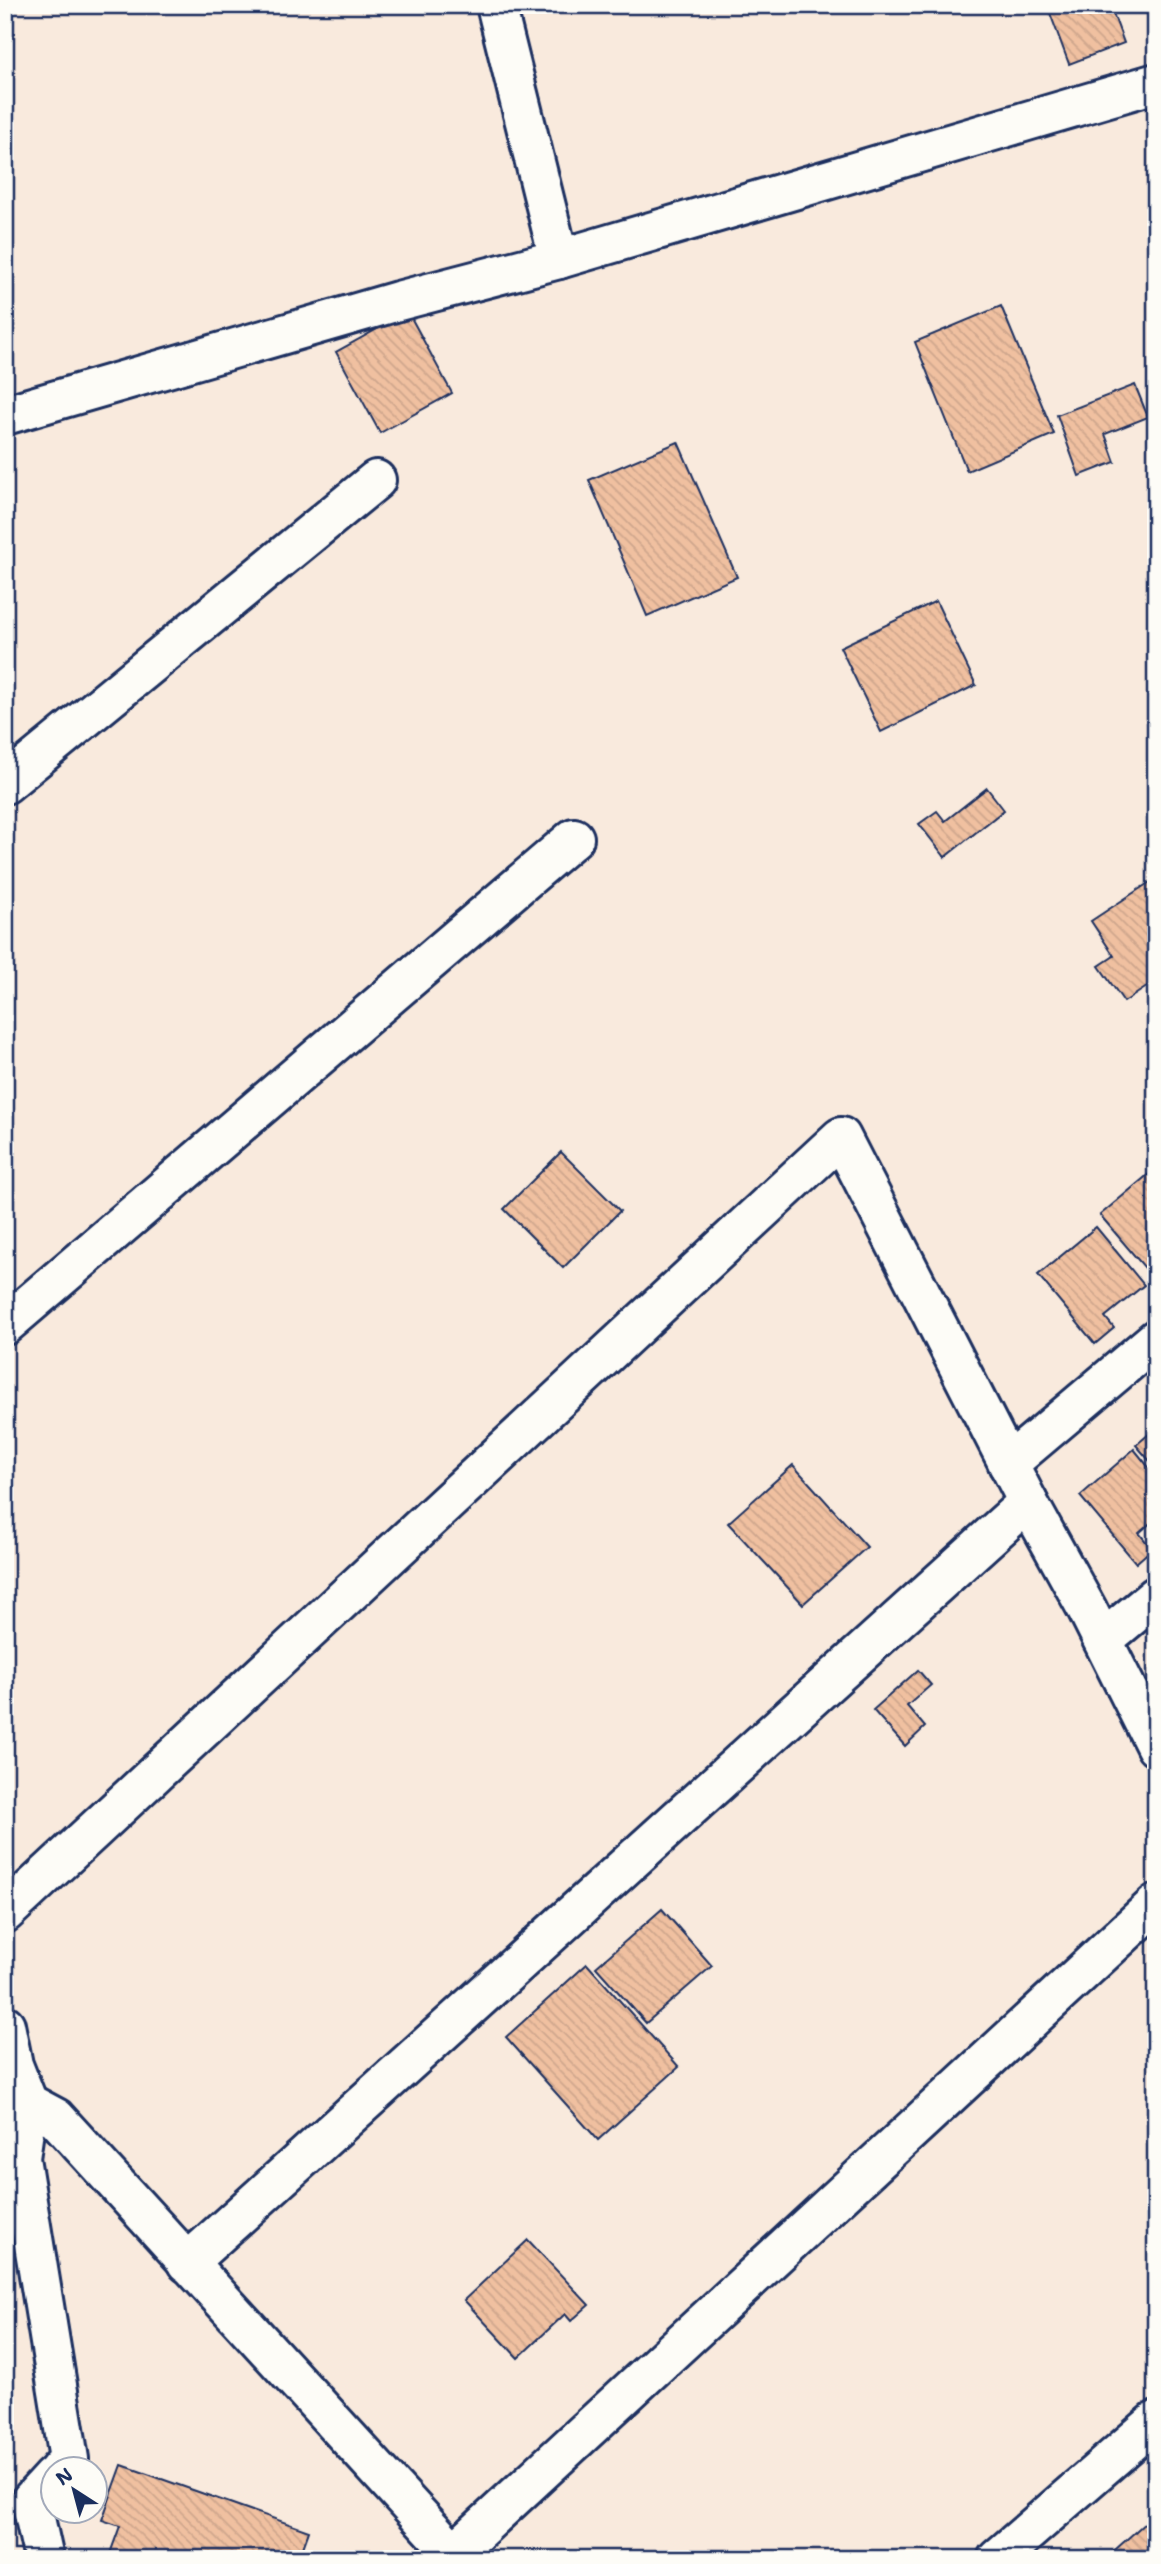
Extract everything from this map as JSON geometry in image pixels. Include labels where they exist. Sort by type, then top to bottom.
[{"type":"street","points":[[496,5],[559,260]]},
{"type":"street","points":[[5,415],[398,301],[559,260],[1156,83]]},
{"type":"street","points":[[5,784],[376,480]]},
{"type":"street","points":[[5,1325],[574,838]]},
{"type":"street","points":[[5,1913],[841,1137],[1156,1747]]},
{"type":"street","points":[[1008,1464],[1156,1339]]},
{"type":"street","points":[[187,2263],[1028,1502]]},
{"type":"street","points":[[1103,1640],[1156,1596]]},
{"type":"street","points":[[29,2103],[56,2118],[456,2556],[1156,1904]]},
{"type":"street","points":[[5,2025],[13,2065],[29,2103],[20,2158],[69,2456]]},
{"type":"street","points":[[997,2559],[1156,2421]]},
{"type":"street","points":[[38,2492],[31,2500],[44,2559]]},
{"type":"building","points":[[1047,5],[1110,5],[1124,43],[1069,64]]},
{"type":"building","points":[[1001,306],[1054,434],[967,471],[915,342]]},
{"type":"building","points":[[408,312],[452,393],[380,433],[336,352]]},
{"type":"building","points":[[1135,385],[1148,417],[1105,434],[1115,462],[1079,476],[1057,415]]},
{"type":"building","points":[[678,442],[737,577],[647,616],[589,480]]},
{"type":"building","points":[[936,601],[976,685],[881,732],[840,647]]},
{"type":"building","points":[[987,788],[1004,810],[945,857],[919,824],[937,811],[945,821]]},
{"type":"building","points":[[1156,878],[1156,981],[1124,1002],[1099,966],[1114,956],[1091,921]]},
{"type":"building","points":[[561,1152],[620,1211],[563,1268],[504,1209]]},
{"type":"building","points":[[1156,1168],[1156,1281],[1100,1215]]},
{"type":"building","points":[[1096,1227],[1144,1285],[1105,1317],[1114,1328],[1095,1344],[1038,1275]]},
{"type":"building","points":[[1156,1428],[1156,1468],[1136,1445]]},
{"type":"building","points":[[1134,1449],[1156,1476],[1156,1518],[1139,1533],[1152,1549],[1136,1563],[1080,1496]]},
{"type":"building","points":[[793,1465],[867,1547],[803,1604],[728,1523]]},
{"type":"building","points":[[918,1670],[931,1685],[907,1706],[925,1727],[905,1746],[873,1710]]},
{"type":"building","points":[[662,1909],[712,1966],[646,2023],[596,1967]]},
{"type":"building","points":[[587,1964],[679,2067],[598,2140],[506,2037]]},
{"type":"building","points":[[528,2240],[589,2305],[571,2321],[565,2314],[518,2358],[464,2300]]},
{"type":"building","points":[[122,2465],[309,2531],[299,2559],[108,2559],[120,2526],[108,2522],[108,2504]]},
{"type":"building","points":[[1156,2513],[1156,2559],[1106,2558]]}]
